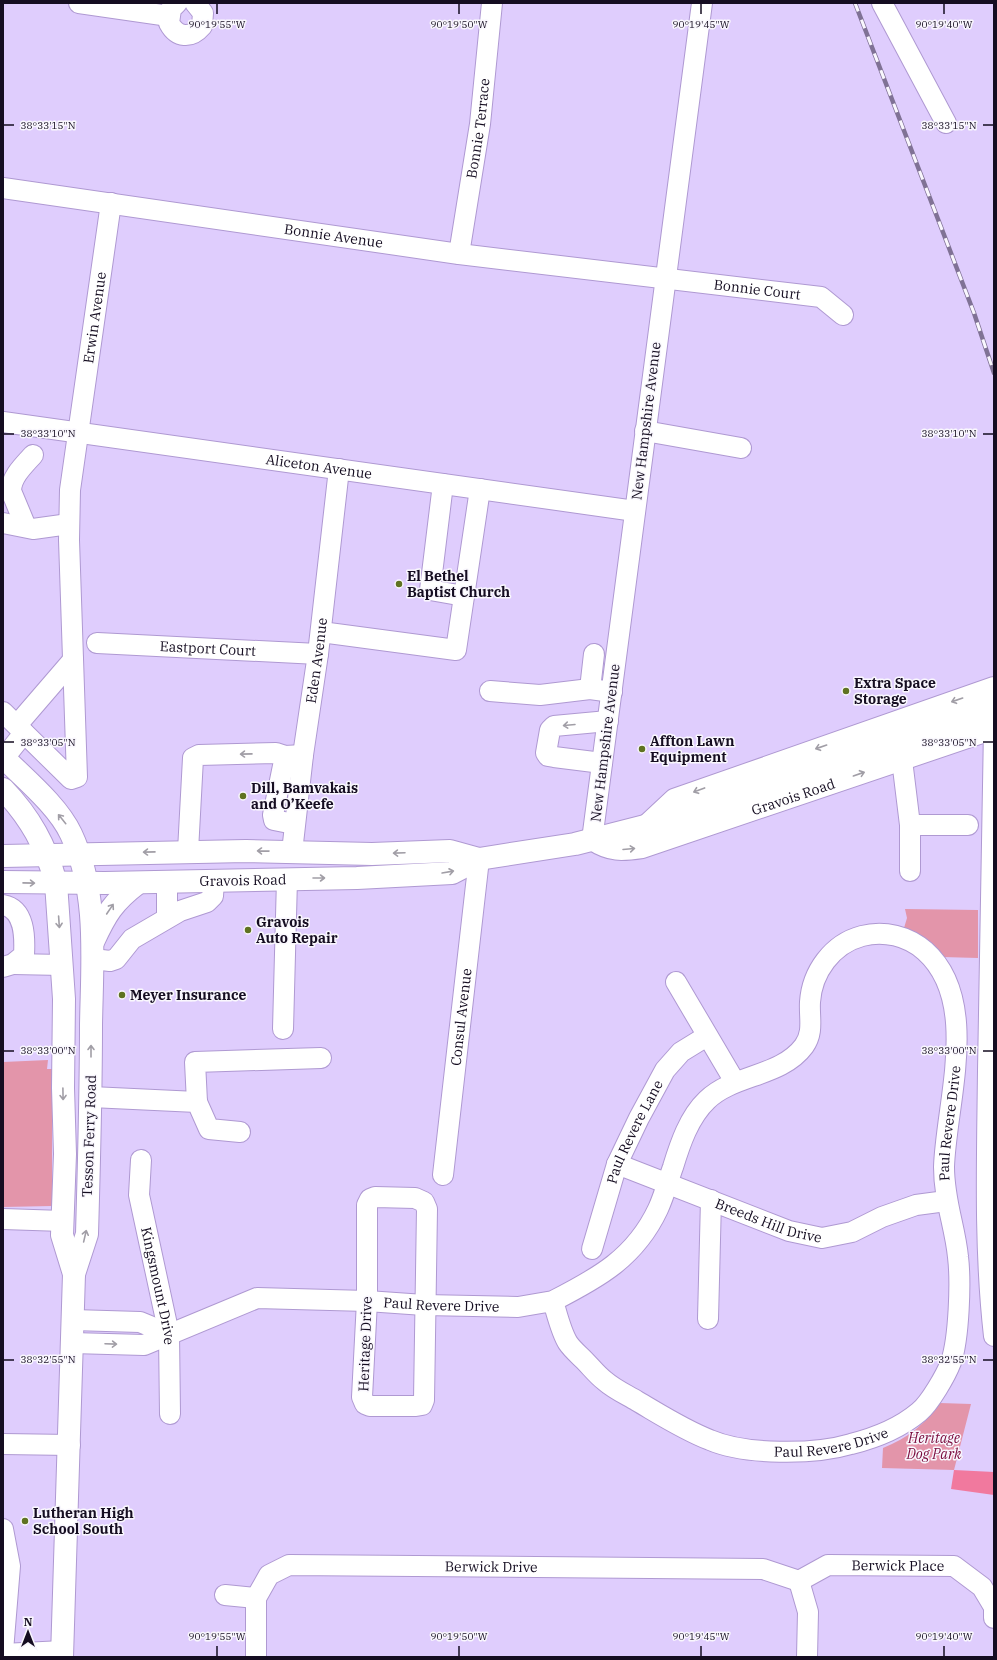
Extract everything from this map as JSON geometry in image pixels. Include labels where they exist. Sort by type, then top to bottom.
[{"type":"main road","name":"Gravois Road","points":[[3,882],[138,883],[287,878],[357,878],[452,873],[479,859],[592,840],[644,827],[994,708]]},
{"type":"main road","name":"Tesson Ferry Road","points":[[3,758],[52,806],[66,823],[78,854],[86,883],[93,951],[87,1234],[74,1274],[63,1654]]},
{"type":"main road","name":"Tesson Ferry Road","points":[[3,789],[29,818],[46,855],[56,883],[64,999],[63,1088],[65,1154],[62,1235],[74,1274]]},
{"type":"main road","name":"Gravois Road","points":[[3,856],[188,851],[372,854],[450,851],[479,859]]},
{"type":"main road","points":[[93,951],[110,909],[116,900],[138,883]]},
{"type":"street","points":[[79,3],[173,10],[172,29],[178,33],[191,35],[202,26],[204,20],[203,13],[195,3]]},
{"type":"street","name":"Bonnie Terrace","points":[[459,254],[480,124],[492,3]]},
{"type":"street","name":"New Hampshire Avenue","points":[[592,840],[702,3]]},
{"type":"street","points":[[882,3],[946,123]]},
{"type":"street","name":"Bonnie Avenue","points":[[3,188],[459,254],[665,278]]},
{"type":"street","name":"Erwin Avenue","points":[[15,723],[71,778],[77,776],[69,524],[70,490],[77,432],[111,203]]},
{"type":"street","name":"Bonnie Court","points":[[665,278],[821,297],[843,316]]},
{"type":"street","name":"Aliceton Avenue","points":[[3,422],[635,511]]},
{"type":"street","points":[[645,431],[741,448]]},
{"type":"street","points":[[26,528],[11,491],[11,486],[12,481],[33,455]]},
{"type":"street","name":"Eden Avenue","points":[[292,852],[294,824],[294,756],[318,654],[339,469]]},
{"type":"street","points":[[443,484],[430,590],[464,596]]},
{"type":"street","points":[[321,632],[456,650],[480,489]]},
{"type":"street","points":[[3,522],[33,529],[69,524]]},
{"type":"street","name":"Eastport Court","points":[[97,643],[318,654]]},
{"type":"street","points":[[590,689],[594,654]]},
{"type":"street","points":[[3,758],[15,723],[73,660]]},
{"type":"street","name":"Gravois Road","points":[[644,827],[674,799],[994,687]]},
{"type":"street","points":[[490,690],[540,695],[590,689],[612,692]]},
{"type":"street","points":[[602,763],[548,756],[546,753],[550,730],[554,726],[608,721]]},
{"type":"street","points":[[994,729],[990,831],[986,1193],[989,1281],[994,1336]]},
{"type":"street","name":"Gravois Road","points":[[592,840],[605,848],[626,850],[642,848],[994,729]]},
{"type":"street","points":[[188,851],[193,758],[198,755],[276,753],[294,756]]},
{"type":"street","points":[[902,760],[910,824],[910,871]]},
{"type":"street","points":[[910,824],[968,825]]},
{"type":"street","name":"Consul Avenue","points":[[443,1175],[479,859]]},
{"type":"street","points":[[283,1029],[287,878]]},
{"type":"street","points":[[93,951],[110,961],[116,959],[132,938],[180,910],[207,902],[213,896],[214,881]]},
{"type":"street","points":[[167,882],[167,918]]},
{"type":"street","points":[[3,905],[10,906],[18,914],[24,930],[13,962],[62,965]]},
{"type":"street","name":"Paul Revere Drive","points":[[72,1343],[144,1345],[257,1298],[367,1301],[424,1305],[518,1307],[553,1301],[597,1278],[628,1254],[643,1237],[658,1208],[692,1118],[707,1100],[735,1082],[794,1058],[807,1042],[811,1032],[810,1004],[813,982],[833,951],[859,937],[877,934],[902,937],[918,944],[933,958],[946,976],[953,998],[956,1033],[956,1074],[950,1107],[944,1167],[946,1201],[958,1255],[958,1316],[951,1361],[934,1392],[921,1411],[890,1430],[839,1448],[799,1451],[748,1451],[713,1442],[675,1424],[606,1382],[568,1343],[553,1301]]},
{"type":"street","points":[[676,982],[735,1082]]},
{"type":"street","name":"Paul Revere Lane","points":[[592,1249],[617,1164],[639,1118],[665,1070],[682,1052],[707,1036]]},
{"type":"street","points":[[240,1132],[209,1129],[197,1102],[195,1062],[321,1058]]},
{"type":"street","points":[[90,1097],[197,1102]]},
{"type":"street","name":"Kingsmount Drive","points":[[141,1160],[139,1195],[169,1334],[170,1414]]},
{"type":"street","name":"Breeds Hill Drive","points":[[617,1164],[789,1231],[822,1238],[852,1232],[882,1217],[916,1205],[946,1201]]},
{"type":"street","name":"Heritage Drive","points":[[375,1197],[415,1198],[424,1202],[427,1209],[424,1305],[424,1400],[422,1405],[370,1406],[365,1404],[362,1397],[367,1301],[367,1205],[370,1199],[375,1197]]},
{"type":"street","points":[[708,1319],[711,1200]]},
{"type":"street","points":[[3,1219],[63,1221]]},
{"type":"street","points":[[73,1320],[140,1322],[169,1334]]},
{"type":"street","points":[[3,1444],[70,1445]]},
{"type":"street","points":[[3,1529],[10,1566],[3,1651]]},
{"type":"street","name":"Berwick Drive","points":[[256,1657],[256,1598],[269,1575],[289,1565],[763,1569],[799,1581]]},
{"type":"street","name":"Berwick Place","points":[[799,1581],[828,1565],[954,1566],[982,1587],[994,1607],[994,1618]]},
{"type":"street","points":[[799,1581],[808,1612],[807,1657]]},
{"type":"street","points":[[224,1595],[256,1598]]},
{"type":"street","points":[[3,1654],[63,1654]]},
{"type":"green space","points":[[905,909],[978,910],[978,958],[942,957],[922,936],[904,928],[907,918]]},
{"type":"green space","points":[[48,1060],[47,1069],[52,1069],[52,1206],[3,1207],[3,1062]]},
{"type":"green space","name":"Heritage Dog Park","points":[[940,1403],[971,1404],[954,1470],[882,1468],[883,1448],[900,1440],[915,1430]]},
{"type":"shaded area","points":[[954,1470],[994,1472],[994,1495],[951,1489]]},
{"type":"railway","points":[[855,3],[974,313],[994,373]]},
{"type":"place","name":"El Bethel Baptist Church","points":[[399,584]]},
{"type":"place","name":"Extra Space Storage","points":[[846,691]]},
{"type":"place","name":"Affton Lawn Equipment","points":[[642,749]]},
{"type":"place","name":"Dill, Bamvakais and O’Keefe","points":[[243,796]]},
{"type":"place","name":"Gravois Auto Repair","points":[[248,930]]},
{"type":"place","name":"Meyer Insurance","points":[[122,995]]},
{"type":"place","name":"Lutheran High School South","points":[[25,1521]]}]
